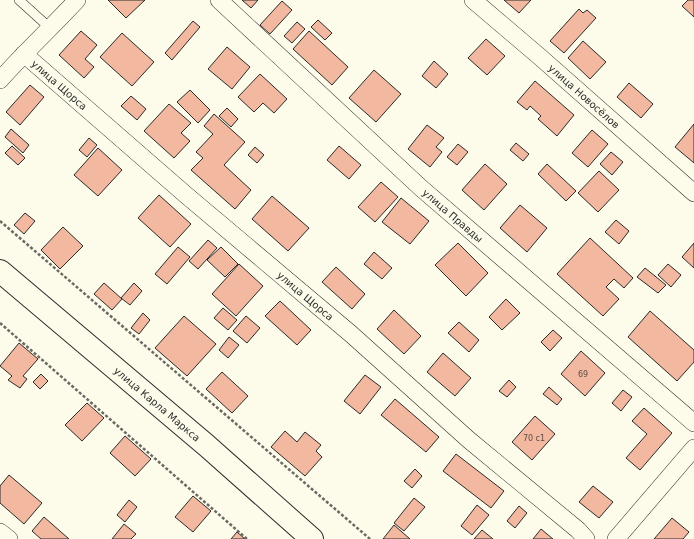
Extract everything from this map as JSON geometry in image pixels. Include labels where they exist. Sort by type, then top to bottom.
[{"type":"main road","name":"улица Карла Маркса","points":[[0,271],[206,445],[312,539]]},
{"type":"street","points":[[0,80],[24,54],[51,29],[77,0]]},
{"type":"street","name":"улица Правды","points":[[219,0],[421,188],[694,423]]},
{"type":"street","name":"улица Новосёлов","points":[[473,0],[694,193]]},
{"type":"street","name":"улица Щорса","points":[[24,54],[186,195],[351,334],[469,440],[578,530],[586,539]]},
{"type":"street","points":[[616,539],[694,448]]},
{"type":"street","points":[[0,532],[9,539]]},
{"type":"lane","points":[[19,0],[51,29]]},
{"type":"path","points":[[0,221],[370,539]]},
{"type":"path","points":[[0,323],[248,539]]},
{"type":"building","points":[[108,0],[145,0],[126,18]]},
{"type":"building","points":[[242,0],[258,0],[251,8]]},
{"type":"building","points":[[504,0],[531,0],[519,13]]},
{"type":"building","points":[[688,0],[694,0],[694,17],[682,6]]},
{"type":"building","points":[[282,1],[292,10],[270,34],[260,25]]},
{"type":"building","points":[[579,9],[583,13],[587,10],[596,18],[564,53],[550,41]]},
{"type":"building","points":[[318,20],[332,33],[325,40],[311,27]]},
{"type":"building","points":[[193,21],[200,27],[172,60],[165,53]]},
{"type":"building","points":[[297,22],[305,29],[292,43],[284,36]]},
{"type":"building","points":[[81,31],[97,45],[85,59],[94,67],[84,78],[59,55]]},
{"type":"building","points":[[309,31],[348,67],[332,85],[293,49]]},
{"type":"building","points":[[122,33],[154,62],[132,86],[100,57]]},
{"type":"building","points":[[486,39],[505,56],[487,75],[468,58]]},
{"type":"building","points":[[583,41],[606,62],[590,79],[568,58]]},
{"type":"building","points":[[227,47],[250,67],[232,89],[208,69]]},
{"type":"building","points":[[434,61],[448,74],[436,88],[422,76]]},
{"type":"building","points":[[374,70],[401,94],[376,122],[349,98]]},
{"type":"building","points":[[260,74],[287,99],[274,113],[263,103],[254,112],[238,97]]},
{"type":"building","points":[[535,81],[574,115],[557,136],[538,119],[541,116],[530,106],[527,110],[517,102]]},
{"type":"building","points":[[629,83],[653,104],[641,118],[617,97]]},
{"type":"building","points":[[30,85],[44,97],[20,125],[6,112]]},
{"type":"building","points":[[190,90],[210,110],[198,123],[177,102]]},
{"type":"building","points":[[131,96],[146,109],[137,120],[121,106]]},
{"type":"building","points":[[169,104],[191,123],[181,133],[190,141],[174,158],[144,131]]},
{"type":"building","points":[[227,108],[238,119],[231,127],[219,116]]},
{"type":"building","points":[[214,114],[245,142],[224,165],[251,190],[235,209],[191,170],[203,158],[196,152],[213,134],[204,126]]},
{"type":"building","points":[[694,124],[694,163],[675,147]]},
{"type":"building","points":[[427,125],[444,138],[436,147],[442,152],[430,167],[408,149]]},
{"type":"building","points":[[11,129],[29,145],[23,153],[5,137]]},
{"type":"building","points":[[592,130],[608,144],[588,167],[572,153]]},
{"type":"building","points":[[89,138],[97,145],[87,157],[79,150]]},
{"type":"building","points":[[516,143],[529,154],[523,161],[510,150]]},
{"type":"building","points":[[458,144],[468,152],[457,165],[447,157]]},
{"type":"building","points":[[12,146],[25,158],[18,165],[5,153]]},
{"type":"building","points":[[339,146],[361,165],[349,179],[327,160]]},
{"type":"building","points":[[255,147],[264,155],[257,163],[248,155]]},
{"type":"building","points":[[98,148],[122,170],[98,196],[74,175]]},
{"type":"building","points":[[611,152],[623,162],[612,175],[600,164]]},
{"type":"building","points":[[485,164],[507,184],[484,210],[462,190]]},
{"type":"building","points":[[547,164],[576,191],[566,201],[538,174]]},
{"type":"building","points":[[599,171],[619,190],[598,212],[578,193]]},
{"type":"building","points":[[381,182],[398,197],[375,222],[358,207]]},
{"type":"building","points":[[159,195],[191,224],[170,247],[138,218]]},
{"type":"building","points":[[272,196],[309,228],[288,251],[252,219]]},
{"type":"building","points":[[401,198],[429,221],[410,244],[382,222]]},
{"type":"building","points":[[520,205],[547,228],[527,252],[500,228]]},
{"type":"building","points":[[25,213],[35,221],[24,234],[14,225]]},
{"type":"building","points":[[616,220],[629,231],[619,244],[605,232]]},
{"type":"building","points":[[63,227],[83,246],[60,269],[41,250]]},
{"type":"building","points":[[590,238],[633,278],[624,288],[614,279],[606,287],[619,299],[603,316],[557,274]]},
{"type":"building","points":[[208,240],[217,248],[198,269],[189,261]]},
{"type":"building","points":[[458,243],[488,273],[466,296],[435,265]]},
{"type":"building","points":[[694,243],[694,268],[682,257]]},
{"type":"building","points":[[178,247],[190,257],[167,284],[155,274]]},
{"type":"building","points":[[221,247],[238,264],[225,277],[207,260]]},
{"type":"building","points":[[374,252],[392,268],[382,279],[364,264]]},
{"type":"building","points":[[239,264],[263,286],[236,316],[212,294]]},
{"type":"building","points":[[668,264],[681,275],[671,287],[658,275]]},
{"type":"building","points":[[336,267],[365,294],[352,309],[322,282]]},
{"type":"building","points":[[645,268],[666,285],[658,293],[637,277]]},
{"type":"building","points":[[104,283],[122,299],[112,310],[94,294]]},
{"type":"building","points":[[134,283],[142,291],[130,305],[121,298]]},
{"type":"building","points":[[506,299],[520,313],[502,330],[489,317]]},
{"type":"building","points":[[280,301],[311,330],[297,345],[265,316]]},
{"type":"building","points":[[223,308],[237,320],[228,330],[214,318]]},
{"type":"building","points":[[394,310],[421,336],[404,354],[377,329]]},
{"type":"building","points":[[650,311],[694,350],[694,362],[677,381],[628,337]]},
{"type":"building","points":[[143,313],[150,320],[139,334],[131,328]]},
{"type":"building","points":[[184,316],[216,344],[187,376],[155,348]]},
{"type":"building","points":[[246,316],[260,328],[247,343],[233,331]]},
{"type":"building","points":[[459,322],[479,340],[469,352],[448,333]]},
{"type":"building","points":[[553,330],[562,338],[550,351],[541,342]]},
{"type":"building","points":[[229,337],[239,345],[228,358],[219,350]]},
{"type":"building","points":[[19,343],[38,359],[23,376],[27,379],[20,388],[8,380],[12,376],[0,366]]},
{"type":"building","points":[[581,351],[605,373],[585,396],[561,374]]},
{"type":"building","points":[[443,353],[471,378],[455,396],[427,372]]},
{"type":"building","points":[[222,372],[248,396],[232,413],[206,389]]},
{"type":"building","points":[[41,374],[48,381],[40,389],[33,382]]},
{"type":"building","points":[[365,375],[381,387],[360,414],[344,401]]},
{"type":"building","points":[[509,380],[516,387],[507,397],[499,391]]},
{"type":"building","points":[[549,387],[562,399],[557,405],[543,394]]},
{"type":"building","points":[[623,390],[632,397],[621,411],[612,403]]},
{"type":"building","points":[[395,399],[439,437],[426,452],[381,415]]},
{"type":"building","points":[[87,403],[104,418],[82,441],[65,425]]},
{"type":"building","points":[[644,408],[672,433],[640,470],[626,458],[647,434],[632,421]]},
{"type":"building","points":[[535,416],[555,434],[532,460],[512,442]]},
{"type":"building","points":[[285,431],[297,442],[305,432],[321,445],[316,451],[322,457],[305,476],[271,447]]},
{"type":"building","points":[[125,436],[151,459],[135,476],[110,453]]},
{"type":"building","points":[[456,454],[504,491],[491,508],[443,471]]},
{"type":"building","points":[[415,469],[422,476],[412,488],[404,481]]},
{"type":"building","points":[[9,475],[42,503],[24,524],[0,503],[0,486]]},
{"type":"building","points":[[593,486],[613,502],[599,518],[579,502]]},
{"type":"building","points":[[193,496],[211,511],[193,532],[175,517]]},
{"type":"building","points":[[414,498],[425,507],[404,531],[394,523]]},
{"type":"building","points":[[129,500],[137,507],[125,522],[117,515]]},
{"type":"building","points":[[477,505],[489,515],[472,535],[461,526]]},
{"type":"building","points":[[519,506],[527,513],[515,528],[507,521]]},
{"type":"building","points":[[44,517],[69,539],[41,539],[32,531]]},
{"type":"building","points":[[672,518],[689,532],[683,539],[654,539]]},
{"type":"building","points":[[124,524],[136,534],[131,539],[112,539]]},
{"type":"building","points":[[394,525],[410,539],[383,539]]},
{"type":"building","points":[[541,529],[553,539],[533,539]]},
{"type":"building","points":[[482,530],[493,539],[474,539]]},
{"type":"building","points":[[237,532],[245,539],[231,539]]}]
